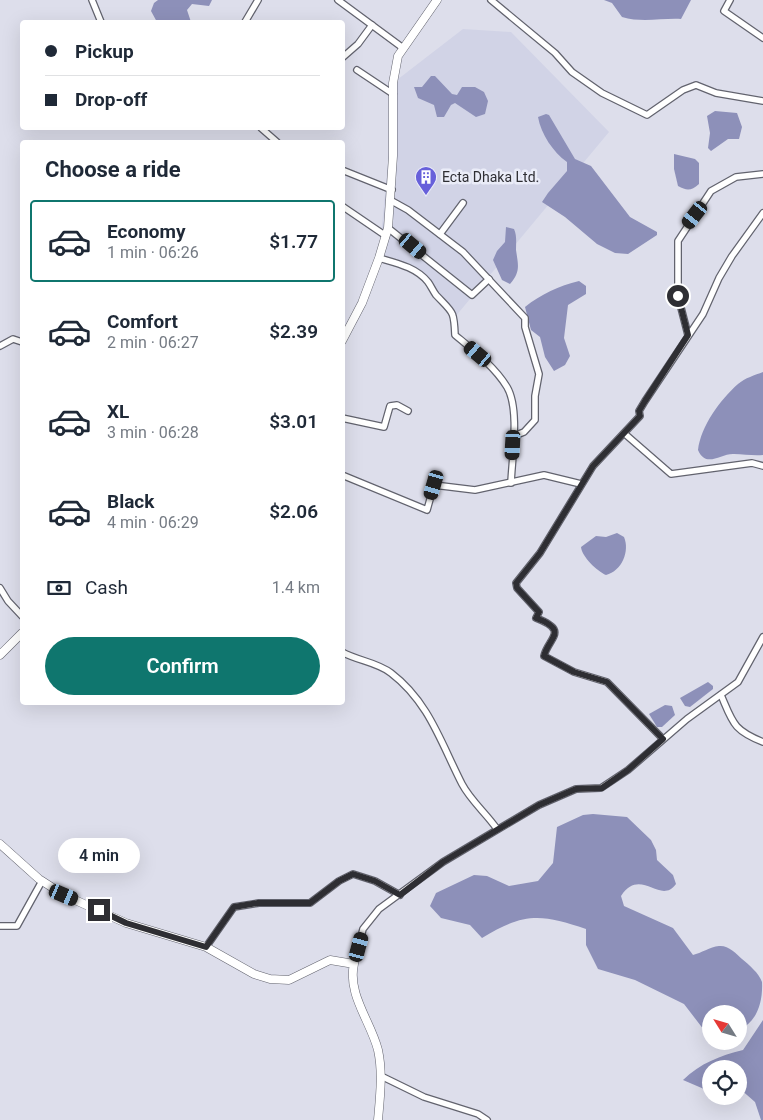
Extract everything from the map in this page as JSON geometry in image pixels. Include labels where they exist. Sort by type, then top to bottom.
[{"type":"street","points":[[92,0],[99,20]]},
{"type":"street","points":[[246,20],[258,0]]},
{"type":"street","points":[[338,0],[403,48]]},
{"type":"street","points":[[345,336],[362,303],[387,232],[392,190],[393,94],[398,56],[437,0]]},
{"type":"street","points":[[490,0],[555,53],[572,72],[602,94],[647,114],[683,90],[696,85],[716,93],[763,101]]},
{"type":"street","points":[[730,0],[724,11],[763,38]]},
{"type":"street","points":[[345,55],[358,44],[372,25]]},
{"type":"street","points":[[357,70],[393,94]]},
{"type":"street","points":[[263,130],[275,140]]},
{"type":"street","points":[[345,171],[392,190]]},
{"type":"street","points":[[688,335],[678,296],[678,248],[681,235],[711,191],[736,177],[763,174]]},
{"type":"street","points":[[390,200],[408,210],[463,252],[525,318],[525,327],[539,374],[535,396],[535,420],[524,432],[514,436]]},
{"type":"street","points":[[440,234],[463,203]]},
{"type":"street","points":[[345,208],[387,232],[472,295],[489,279]]},
{"type":"street","points":[[663,739],[607,682],[574,672],[544,656],[556,636],[555,632],[549,624],[536,618],[539,612],[517,588],[516,583],[540,553],[593,466],[640,416],[639,411],[645,401],[703,314],[728,263],[763,213]]},
{"type":"street","points":[[379,258],[412,269],[428,282],[435,294],[455,317],[455,335],[478,354],[508,388],[515,422],[511,483]]},
{"type":"street","points":[[0,346],[13,339],[20,341]]},
{"type":"street","points":[[345,419],[384,427],[390,406],[397,405],[408,411]]},
{"type":"street","points":[[625,434],[671,474],[752,463],[763,466]]},
{"type":"street","points":[[345,476],[427,510],[434,485],[475,490],[544,475],[581,484]]},
{"type":"street","points":[[0,588],[8,601],[20,614]]},
{"type":"street","points":[[0,655],[20,635]]},
{"type":"street","points":[[378,1120],[381,1076],[378,1050],[353,987],[354,964],[364,929],[379,909],[443,862],[539,805],[576,789],[602,788],[628,770],[686,718],[738,682],[763,637]]},
{"type":"street","points":[[345,654],[356,659],[380,665],[393,674],[422,704],[438,731],[462,784],[497,829]]},
{"type":"street","points":[[721,695],[734,726],[745,734],[763,742]]},
{"type":"street","points":[[0,844],[42,881],[64,895],[126,923],[206,947],[254,974],[270,980],[289,980],[330,960],[354,964]]},
{"type":"street","points":[[206,947],[234,907],[258,903],[310,903],[339,881],[353,874],[375,881],[400,895]]},
{"type":"street","points":[[0,926],[17,926],[42,881]]},
{"type":"street","points":[[381,1076],[424,1097],[478,1114],[487,1120]]},
{"type":"shaded area","points":[[463,29],[511,32],[609,132],[455,317],[412,269],[379,258],[393,108],[393,83]]},
{"type":"water","points":[[158,0],[212,0],[209,6],[192,4],[187,10],[190,20],[156,20],[151,11],[154,3]]},
{"type":"water","points":[[604,0],[691,0],[681,19],[644,20],[622,17],[612,3]]},
{"type":"water","points":[[431,76],[435,76],[452,94],[457,95],[462,87],[475,87],[484,92],[488,101],[485,114],[476,117],[455,103],[451,105],[444,117],[437,117],[434,105],[418,98],[414,87],[422,87]]},
{"type":"water","points":[[715,111],[737,113],[742,127],[739,139],[728,139],[711,151],[708,148],[710,133],[707,116]]},
{"type":"water","points":[[546,114],[549,115],[575,159],[591,166],[630,217],[657,232],[657,235],[628,254],[615,253],[597,244],[565,217],[542,202],[567,171],[567,162],[552,148],[542,130],[538,117]]},
{"type":"water","points":[[674,154],[695,159],[699,163],[699,184],[694,188],[686,189],[678,186],[674,169]]},
{"type":"water","points":[[506,227],[514,229],[515,232],[518,264],[516,276],[510,284],[502,280],[493,260],[497,251],[505,242]]},
{"type":"water","points":[[579,281],[586,286],[586,294],[568,305],[564,338],[570,356],[565,365],[554,371],[545,357],[540,337],[531,330],[525,307],[550,291]]},
{"type":"water","points":[[763,372],[763,455],[729,454],[714,459],[701,456],[698,450],[700,441],[712,414],[738,384],[747,378]]},
{"type":"water","points":[[617,533],[624,537],[626,542],[625,554],[620,565],[612,573],[606,575],[591,563],[584,555],[581,547],[596,536],[606,537]]},
{"type":"water","points":[[708,682],[713,686],[713,689],[690,707],[685,706],[680,698]]},
{"type":"water","points":[[665,705],[672,706],[675,715],[662,727],[657,727],[649,714]]},
{"type":"water","points":[[583,815],[627,817],[651,840],[656,850],[657,860],[673,875],[676,884],[670,890],[657,890],[643,885],[628,888],[621,896],[624,906],[673,928],[693,955],[716,947],[726,947],[737,954],[759,975],[762,982],[760,1004],[758,1011],[748,1024],[748,1005],[702,1005],[702,1027],[684,1004],[635,980],[598,969],[586,945],[586,929],[557,920],[533,918],[510,924],[482,938],[470,925],[441,918],[430,906],[436,893],[474,875],[487,876],[509,886],[538,881],[553,863],[557,827]]},
{"type":"water","points":[[763,1020],[763,1120],[761,1120],[755,1102],[747,1095],[747,1060],[714,1060],[748,1050],[748,1042]]},
{"type":"water","points":[[702,1066],[702,1088],[683,1080]]},
{"type":"place","name":"Ecta Dhaka Ltd.","points":[[426,196]]},
{"type":"route","points":[[99,910],[126,923],[206,947],[234,907],[258,903],[310,903],[339,881],[353,874],[375,881],[400,895],[443,862],[539,805],[576,789],[602,788],[628,770],[663,739],[607,682],[574,672],[544,656],[543,654],[556,636],[555,632],[549,624],[536,618],[539,612],[517,588],[516,583],[540,553],[568,504],[593,466],[640,416],[639,411],[688,335],[678,296]]}]
